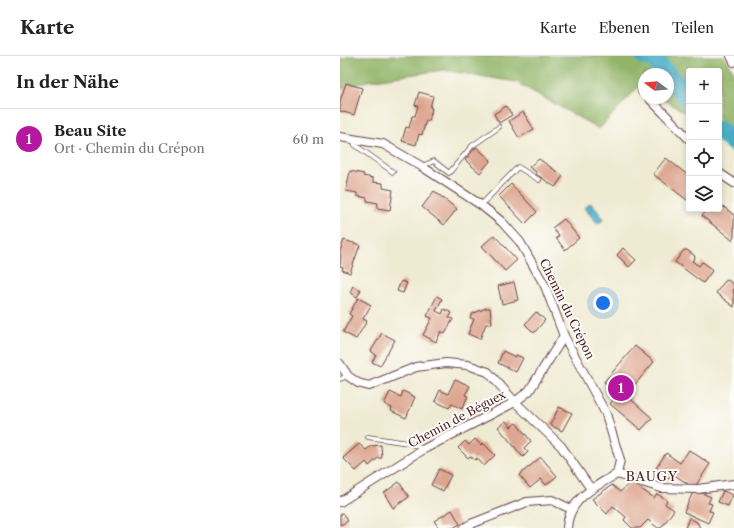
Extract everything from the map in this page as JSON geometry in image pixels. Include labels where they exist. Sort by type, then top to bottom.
[{"type":"street","points":[[731,56],[734,62]]},
{"type":"street","points":[[655,104],[686,136]]},
{"type":"street","name":"Chemin du Crépon","points":[[340,137],[383,144],[421,166],[481,205],[502,222],[520,242],[545,286],[564,336],[606,414],[620,460],[617,474]]},
{"type":"street","points":[[722,175],[734,183]]},
{"type":"street","name":"Chemin de Béguex","points":[[340,502],[424,449],[515,402],[528,391],[564,336]]},
{"type":"street","points":[[340,364],[344,378],[370,386],[416,367],[446,363],[468,365],[488,372],[515,402],[561,446],[591,489]]},
{"type":"street","points":[[567,528],[567,521],[571,508],[591,489],[617,474],[661,488],[698,489],[734,484]]},
{"type":"street","points":[[464,528],[527,502],[552,500],[571,508]]},
{"type":"lane","points":[[421,166],[434,161],[450,173],[472,146],[499,127]]},
{"type":"lane","points":[[353,139],[355,145],[393,172]]},
{"type":"lane","points":[[481,205],[518,167],[539,180]]},
{"type":"lane","points":[[368,437],[408,443],[424,449]]},
{"type":"green space","points":[[347,56],[724,56],[734,72],[734,143],[722,136],[722,68],[686,68],[686,113],[671,104],[674,104],[674,68],[638,68],[638,87],[599,129],[516,82],[443,70],[367,81],[340,89],[340,59]]},
{"type":"water","points":[[591,203],[604,219],[598,224],[584,208]]},
{"type":"building","points":[[346,83],[362,88],[354,115],[340,111],[340,101]]},
{"type":"building","points":[[419,92],[433,96],[429,121],[426,120],[422,135],[419,134],[416,145],[402,141],[406,127],[409,128],[412,116],[415,116],[418,106],[415,105]]},
{"type":"building","points":[[506,106],[512,115],[499,123],[494,114]]},
{"type":"building","points":[[523,112],[534,129],[519,138],[509,121]]},
{"type":"building","points":[[476,147],[491,160],[480,173],[465,160]]},
{"type":"building","points":[[666,158],[686,174],[686,199],[653,174]]},
{"type":"building","points":[[539,159],[563,176],[555,187],[536,174],[536,172],[529,167]]},
{"type":"building","points":[[350,171],[364,174],[363,176],[373,178],[373,182],[383,183],[383,188],[393,190],[390,210],[377,208],[378,203],[367,201],[367,198],[357,196],[357,193],[346,191]]},
{"type":"building","points":[[511,184],[537,212],[525,224],[499,196]]},
{"type":"building","points":[[434,191],[457,209],[444,225],[422,207]]},
{"type":"building","points":[[722,205],[734,215],[734,237],[732,240],[702,216],[705,212],[722,212]]},
{"type":"building","points":[[564,219],[579,238],[565,250],[556,238],[559,236],[552,228]]},
{"type":"building","points":[[494,235],[517,260],[505,271],[482,246]]},
{"type":"building","points":[[344,240],[360,245],[350,273],[342,270],[343,267],[340,266],[340,251]]},
{"type":"building","points":[[623,248],[636,260],[629,267],[617,255]]},
{"type":"building","points":[[684,250],[687,250],[694,255],[695,258],[692,261],[699,266],[702,262],[711,268],[712,271],[703,283],[675,262]]},
{"type":"building","points":[[728,280],[734,285],[734,307],[716,293],[725,281]]},
{"type":"building","points":[[401,281],[407,283],[403,293],[397,291]]},
{"type":"building","points":[[514,282],[518,300],[502,304],[498,286]]},
{"type":"building","points":[[353,286],[361,290],[357,297],[350,292]]},
{"type":"building","points":[[437,296],[442,299],[436,311],[442,314],[444,309],[452,313],[449,318],[453,319],[445,334],[441,331],[436,342],[423,335],[432,318],[427,316]]},
{"type":"building","points":[[358,298],[371,305],[363,319],[367,321],[356,339],[343,332],[352,316],[349,314]]},
{"type":"building","points":[[486,308],[490,308],[492,324],[486,324],[480,339],[468,334],[474,319],[470,318],[472,314]]},
{"type":"building","points":[[536,312],[545,320],[534,333],[525,324]]},
{"type":"building","points":[[382,333],[395,340],[380,366],[372,362],[376,355],[371,351]]},
{"type":"building","points":[[635,346],[654,362],[626,395],[652,418],[641,430],[610,404],[618,394],[604,382]]},
{"type":"building","points":[[503,351],[515,357],[516,355],[523,358],[516,372],[498,363]]},
{"type":"building","points":[[455,379],[470,386],[465,395],[468,396],[462,409],[452,404],[449,408],[435,401],[440,390],[448,394]]},
{"type":"building","points":[[403,391],[415,397],[406,418],[391,411],[392,408],[384,404],[390,392],[401,397]]},
{"type":"building","points":[[559,407],[572,413],[562,431],[550,425]]},
{"type":"building","points":[[506,421],[511,427],[516,423],[531,441],[524,448],[528,452],[523,457],[498,427]]},
{"type":"building","points":[[475,439],[481,445],[483,443],[495,455],[484,466],[477,458],[475,460],[470,456],[468,458],[458,448],[465,441],[469,445]]},
{"type":"building","points":[[359,444],[366,450],[371,446],[381,445],[382,458],[378,458],[369,466],[366,462],[356,471],[343,458]]},
{"type":"building","points":[[689,450],[710,464],[694,488],[673,474],[669,479],[655,470],[666,453],[680,463]]},
{"type":"building","points":[[541,457],[557,476],[546,485],[541,479],[530,488],[519,475]]},
{"type":"building","points":[[439,469],[451,475],[443,491],[431,485]]},
{"type":"building","points":[[399,482],[409,497],[393,508],[384,493]]},
{"type":"building","points":[[631,482],[654,498],[657,494],[667,500],[665,504],[674,510],[661,528],[658,528],[648,520],[640,528],[632,528],[624,520],[626,517],[613,506],[607,514],[592,499],[612,485],[620,492]]},
{"type":"building","points":[[694,490],[711,497],[708,503],[712,504],[709,511],[713,512],[708,523],[684,512]]},
{"type":"building","points":[[723,491],[733,495],[728,506],[718,502]]},
{"type":"building","points":[[452,510],[460,524],[453,528],[439,528],[434,521]]},
{"type":"building","points":[[343,513],[348,521],[340,525],[340,515]]},
{"type":"building","points":[[689,518],[697,522],[700,528],[685,528]]},
{"type":"waterway","points":[[645,56],[653,58],[662,68]]},
{"type":"waterway","points":[[674,82],[686,96]]},
{"type":"waterway","points":[[722,133],[734,143]]},
{"type":"place","name":"Beau Site","points":[[621,388]]},
{"type":"district","name":"BAUGY","points":[[652,476]]}]
